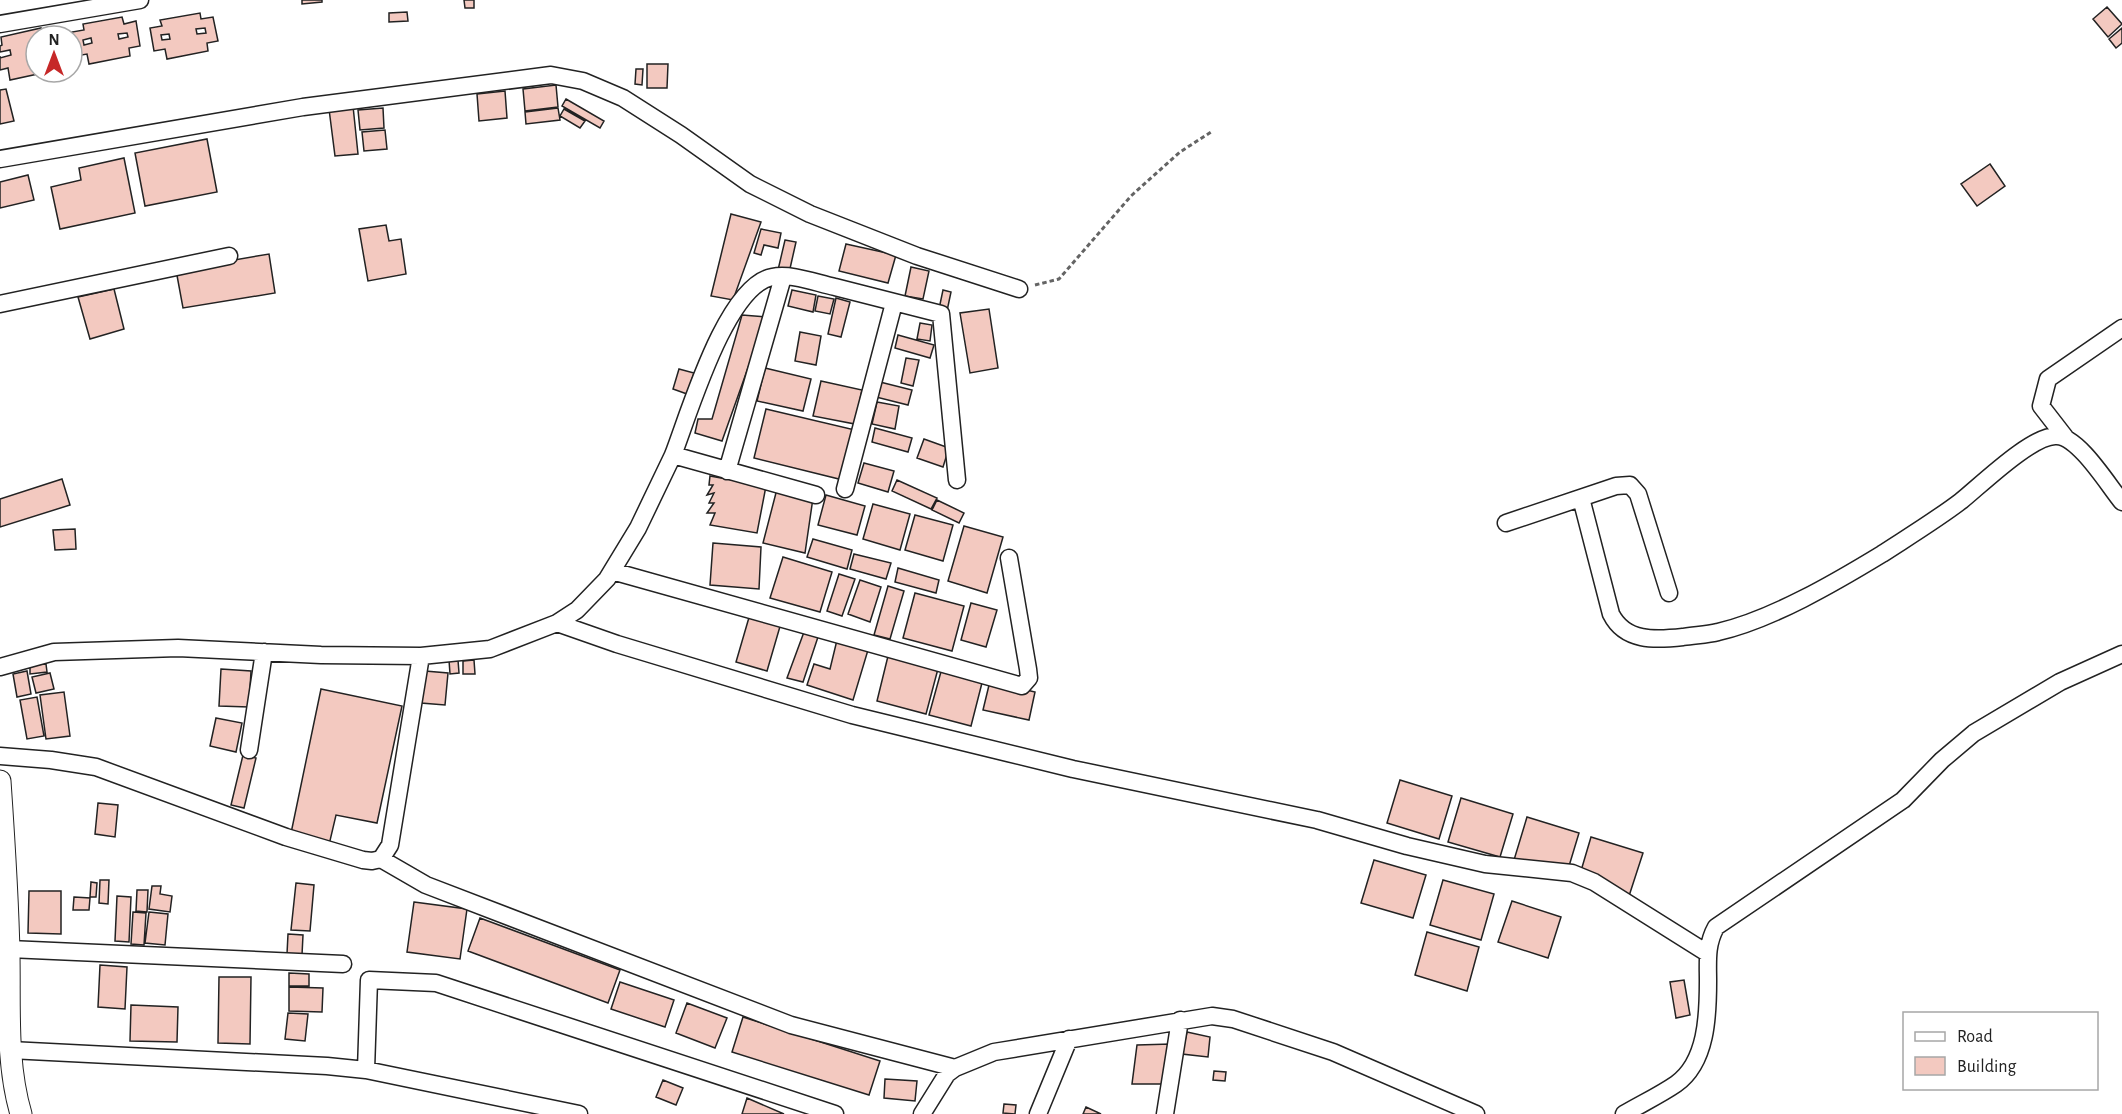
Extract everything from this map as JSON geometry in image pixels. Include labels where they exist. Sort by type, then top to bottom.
[{"type":"street","points":[[0,24],[140,0]]},
{"type":"street","points":[[0,159],[303,107],[551,75],[583,81],[622,98],[681,135],[750,184],[810,214],[916,256],[1019,289]]},
{"type":"street","points":[[0,304],[229,256]]},
{"type":"street","points":[[0,667],[54,652],[178,648],[421,656],[490,649],[556,623],[577,610],[607,579],[638,528],[673,455],[720,332],[733,309],[760,281],[773,276],[798,278],[941,315],[957,480]]},
{"type":"street","points":[[727,471],[783,277]]},
{"type":"street","points":[[845,489],[894,303]]},
{"type":"street","points":[[2122,328],[2048,379],[2041,406],[2065,436],[2080,448],[2122,502]]},
{"type":"street","points":[[1581,498],[1611,614],[1616,623],[1627,633],[1640,637],[1653,639],[1690,636],[1729,629],[1782,609],[1881,554],[1960,502],[2026,448],[2044,438],[2054,435],[2065,436]]},
{"type":"street","points":[[673,455],[816,495]]},
{"type":"street","points":[[1506,523],[1624,484],[1630,485],[1638,494],[1669,593]]},
{"type":"street","points":[[612,571],[1023,686],[1029,678],[1009,558]]},
{"type":"street","points":[[556,623],[617,644],[864,718],[1073,769],[1317,820],[1407,846],[1485,864],[1572,873],[1594,882],[1707,952]]},
{"type":"street","points":[[249,750],[264,652]]},
{"type":"street","points":[[1624,1114],[1678,1083],[1692,1066],[1705,1031],[1708,1010],[1707,952],[1716,927],[1903,800],[1942,760],[1974,733],[2060,682],[2122,654]]},
{"type":"street","points":[[381,859],[390,845],[421,656]]},
{"type":"street","points":[[0,756],[51,760],[96,768],[286,837],[363,861],[381,859],[426,885],[791,1025],[955,1068]]},
{"type":"street","points":[[0,782],[9,950],[10,1050],[21,1114]]},
{"type":"street","points":[[9,950],[343,964]]},
{"type":"street","points":[[366,1070],[369,980],[436,983],[835,1114]]},
{"type":"street","points":[[922,1114],[947,1074],[955,1068],[1006,1049],[1212,1016],[1233,1019],[1333,1052],[1476,1114]]},
{"type":"street","points":[[1165,1114],[1180,1020]]},
{"type":"street","points":[[1038,1114],[1069,1038]]},
{"type":"street","points":[[10,1050],[327,1066],[366,1070],[579,1114]]},
{"type":"path","points":[[1019,289],[1059,279],[1131,196],[1180,152],[1211,132]]},
{"type":"building","points":[[302,0],[322,0],[322,2],[302,4]]},
{"type":"building","points":[[464,0],[474,0],[474,8],[465,8]]},
{"type":"building","points":[[2107,7],[2122,24],[2108,37],[2093,19]]},
{"type":"building","points":[[407,12],[408,21],[389,22],[389,13]]},
{"type":"building","points":[[200,13],[201,19],[213,17],[218,41],[207,43],[208,51],[167,59],[165,49],[154,51],[150,28],[162,26],[160,20]],"holes":[[[205,28],[206,33],[197,34],[196,29]],[[169,34],[170,39],[162,40],[161,35]]]},
{"type":"building","points":[[122,17],[124,24],[136,21],[140,46],[129,48],[130,56],[89,64],[87,54],[84,55],[84,45],[92,43],[91,38],[84,40],[83,24]],"holes":[[[127,33],[128,37],[119,39],[118,34]]]},
{"type":"building","points":[[2122,28],[2122,43],[2116,48],[2109,39]]},
{"type":"building","points":[[24,32],[24,77],[10,80],[8,68],[0,70],[0,58],[11,55],[10,50],[0,52],[1,37]]},
{"type":"building","points":[[647,64],[668,64],[667,88],[647,88]]},
{"type":"building","points":[[636,69],[643,69],[642,85],[635,84]]},
{"type":"building","points":[[556,85],[558,107],[525,111],[523,89]]},
{"type":"building","points":[[6,89],[14,121],[0,124],[0,90]]},
{"type":"building","points":[[505,91],[507,118],[479,121],[477,94]]},
{"type":"building","points":[[566,99],[604,121],[600,128],[562,106]]},
{"type":"building","points":[[353,106],[358,154],[335,156],[329,109]]},
{"type":"building","points":[[383,108],[384,128],[360,130],[358,110]]},
{"type":"building","points":[[558,108],[560,120],[526,124],[525,112]]},
{"type":"building","points":[[564,109],[585,121],[580,128],[560,116]]},
{"type":"building","points":[[385,130],[387,149],[364,151],[362,132]]},
{"type":"building","points":[[207,139],[217,192],[145,206],[135,153]]},
{"type":"building","points":[[124,158],[135,213],[60,229],[51,187],[81,180],[79,168]]},
{"type":"building","points":[[1990,164],[2005,186],[1977,206],[1961,184]]},
{"type":"building","points":[[28,175],[34,200],[0,208],[0,182]]},
{"type":"building","points":[[731,214],[761,222],[733,300],[711,296]]},
{"type":"building","points":[[386,225],[389,241],[401,239],[406,274],[368,281],[359,229]]},
{"type":"building","points":[[761,229],[781,233],[778,248],[764,245],[761,255],[754,253]]},
{"type":"building","points":[[785,240],[796,242],[789,273],[778,270]]},
{"type":"building","points":[[846,244],[896,255],[888,283],[839,271]]},
{"type":"building","points":[[269,254],[275,293],[183,308],[176,270]]},
{"type":"building","points":[[911,267],[929,271],[923,299],[905,296]]},
{"type":"building","points":[[114,289],[124,329],[90,339],[78,297]]},
{"type":"building","points":[[792,290],[816,295],[813,312],[788,306]]},
{"type":"building","points":[[943,290],[951,292],[947,311],[939,309]]},
{"type":"building","points":[[818,296],[834,299],[830,314],[815,311]]},
{"type":"building","points":[[836,298],[850,302],[841,337],[828,334]]},
{"type":"building","points":[[989,309],[998,368],[970,373],[960,313]]},
{"type":"building","points":[[742,315],[766,317],[722,441],[695,433],[698,419],[712,419]]},
{"type":"building","points":[[920,323],[932,325],[930,341],[917,339]]},
{"type":"building","points":[[800,332],[821,336],[816,365],[795,361]]},
{"type":"building","points":[[898,335],[934,345],[930,358],[895,348]]},
{"type":"building","points":[[906,358],[919,360],[913,386],[901,383]]},
{"type":"building","points":[[765,368],[811,379],[803,411],[757,401]]},
{"type":"building","points":[[679,369],[694,373],[687,394],[673,389]]},
{"type":"building","points":[[821,381],[862,390],[855,424],[813,416]]},
{"type":"building","points":[[880,382],[912,390],[908,405],[876,397]]},
{"type":"building","points":[[877,402],[899,406],[895,429],[872,424]]},
{"type":"building","points":[[766,409],[855,430],[843,480],[754,458]]},
{"type":"building","points":[[875,428],[912,438],[908,452],[872,442]]},
{"type":"building","points":[[924,439],[949,448],[943,467],[917,458]]},
{"type":"building","points":[[864,463],[894,471],[888,492],[858,483]]},
{"type":"building","points":[[710,476],[766,486],[757,533],[710,525],[715,513],[707,513],[714,503],[709,503],[714,493],[707,495],[713,485],[709,485]]},
{"type":"building","points":[[62,479],[70,505],[0,527],[0,499]]},
{"type":"building","points":[[897,480],[937,498],[931,509],[892,491]]},
{"type":"building","points":[[777,489],[813,498],[805,553],[763,543]]},
{"type":"building","points":[[826,495],[865,506],[857,535],[818,525]]},
{"type":"building","points":[[937,500],[964,513],[959,523],[932,510]]},
{"type":"building","points":[[873,504],[910,514],[900,550],[863,539]]},
{"type":"building","points":[[915,515],[953,525],[943,561],[905,550]]},
{"type":"building","points":[[964,526],[1003,537],[987,593],[948,581]]},
{"type":"building","points":[[75,529],[76,549],[55,550],[53,530]]},
{"type":"building","points":[[813,539],[852,550],[847,569],[807,557]]},
{"type":"building","points":[[713,543],[761,547],[759,589],[710,585]]},
{"type":"building","points":[[854,554],[891,563],[886,579],[850,569]]},
{"type":"building","points":[[783,557],[832,572],[820,612],[770,598]]},
{"type":"building","points":[[898,568],[939,580],[936,593],[895,582]]},
{"type":"building","points":[[839,574],[855,579],[842,616],[827,611]]},
{"type":"building","points":[[860,580],[881,587],[870,622],[848,614]]},
{"type":"building","points":[[888,586],[904,591],[890,639],[874,635]]},
{"type":"building","points":[[915,593],[964,606],[952,651],[903,638]]},
{"type":"building","points":[[971,603],[997,610],[986,647],[961,640]]},
{"type":"building","points":[[750,614],[781,623],[767,671],[736,662]]},
{"type":"building","points":[[804,632],[818,637],[803,682],[787,678]]},
{"type":"building","points":[[837,640],[868,650],[853,700],[807,685],[814,664],[830,669]]},
{"type":"building","points":[[889,652],[939,665],[926,714],[877,701]]},
{"type":"building","points":[[449,660],[458,660],[459,673],[450,674]]},
{"type":"building","points":[[474,660],[475,674],[463,674],[463,661]]},
{"type":"building","points":[[46,664],[47,672],[30,674],[30,665]]},
{"type":"building","points":[[942,668],[983,679],[971,726],[929,715]]},
{"type":"building","points":[[221,669],[251,671],[249,707],[219,706]]},
{"type":"building","points":[[27,671],[31,694],[17,697],[13,674]]},
{"type":"building","points":[[425,671],[448,673],[445,705],[421,703]]},
{"type":"building","points":[[50,673],[54,689],[36,693],[32,677]]},
{"type":"building","points":[[990,681],[1035,692],[1029,720],[983,710]]},
{"type":"building","points":[[321,689],[402,706],[377,823],[336,815],[329,845],[290,838]]},
{"type":"building","points":[[64,692],[70,736],[46,739],[40,695]]},
{"type":"building","points":[[37,697],[44,736],[27,739],[20,700]]},
{"type":"building","points":[[216,718],[242,723],[236,752],[210,746]]},
{"type":"building","points":[[243,755],[256,758],[244,808],[231,805]]},
{"type":"building","points":[[1400,780],[1452,796],[1439,839],[1387,823]]},
{"type":"building","points":[[1461,798],[1513,814],[1500,857],[1448,842]]},
{"type":"building","points":[[98,803],[118,805],[115,837],[95,834]]},
{"type":"building","points":[[1527,817],[1579,833],[1566,876],[1514,860]]},
{"type":"building","points":[[1591,837],[1643,853],[1629,896],[1578,881]]},
{"type":"building","points":[[1374,860],[1426,875],[1413,918],[1361,903]]},
{"type":"building","points":[[100,880],[109,880],[108,904],[99,903]]},
{"type":"building","points":[[1443,880],[1494,894],[1481,940],[1430,925]]},
{"type":"building","points":[[91,882],[97,883],[96,897],[90,897]]},
{"type":"building","points":[[296,883],[314,885],[310,931],[291,930]]},
{"type":"building","points":[[152,886],[161,886],[160,894],[172,896],[170,912],[149,909]]},
{"type":"building","points":[[137,890],[148,890],[147,912],[136,911]]},
{"type":"building","points":[[29,891],[61,891],[61,934],[28,933]]},
{"type":"building","points":[[117,896],[131,897],[129,942],[115,941]]},
{"type":"building","points":[[74,897],[90,898],[89,910],[73,910]]},
{"type":"building","points":[[1512,901],[1561,917],[1548,958],[1498,942]]},
{"type":"building","points":[[414,902],[467,909],[460,959],[407,952]]},
{"type":"building","points":[[133,912],[146,913],[144,945],[131,944]]},
{"type":"building","points":[[149,912],[168,914],[165,945],[145,943]]},
{"type":"building","points":[[480,918],[620,970],[608,1003],[468,951]]},
{"type":"building","points":[[1427,932],[1479,947],[1467,991],[1415,975]]},
{"type":"building","points":[[288,934],[303,935],[302,955],[287,954]]},
{"type":"building","points":[[100,965],[127,967],[125,1009],[98,1007]]},
{"type":"building","points":[[289,973],[309,974],[309,986],[289,986]]},
{"type":"building","points":[[219,977],[251,977],[250,1044],[218,1043]]},
{"type":"building","points":[[1684,980],[1690,1015],[1676,1018],[1670,982]]},
{"type":"building","points":[[620,982],[674,1000],[665,1027],[611,1009]]},
{"type":"building","points":[[289,987],[323,988],[322,1012],[289,1011]]},
{"type":"building","points":[[687,1003],[727,1018],[715,1048],[676,1033]]},
{"type":"building","points":[[131,1005],[178,1007],[177,1042],[130,1041]]},
{"type":"building","points":[[288,1013],[308,1014],[305,1041],[285,1039]]},
{"type":"building","points":[[743,1017],[880,1061],[869,1095],[732,1052]]},
{"type":"building","points":[[1187,1032],[1210,1037],[1208,1057],[1182,1054]]},
{"type":"building","points":[[1171,1044],[1164,1084],[1132,1084],[1137,1045]]},
{"type":"building","points":[[1214,1071],[1226,1072],[1225,1081],[1213,1080]]},
{"type":"building","points":[[885,1079],[917,1081],[915,1101],[884,1098]]},
{"type":"building","points":[[663,1080],[683,1088],[676,1105],[656,1097]]},
{"type":"building","points":[[747,1098],[784,1114],[742,1114]]},
{"type":"building","points":[[1004,1104],[1016,1105],[1015,1114],[1003,1113]]},
{"type":"building","points":[[1086,1107],[1101,1114],[1083,1114]]}]
